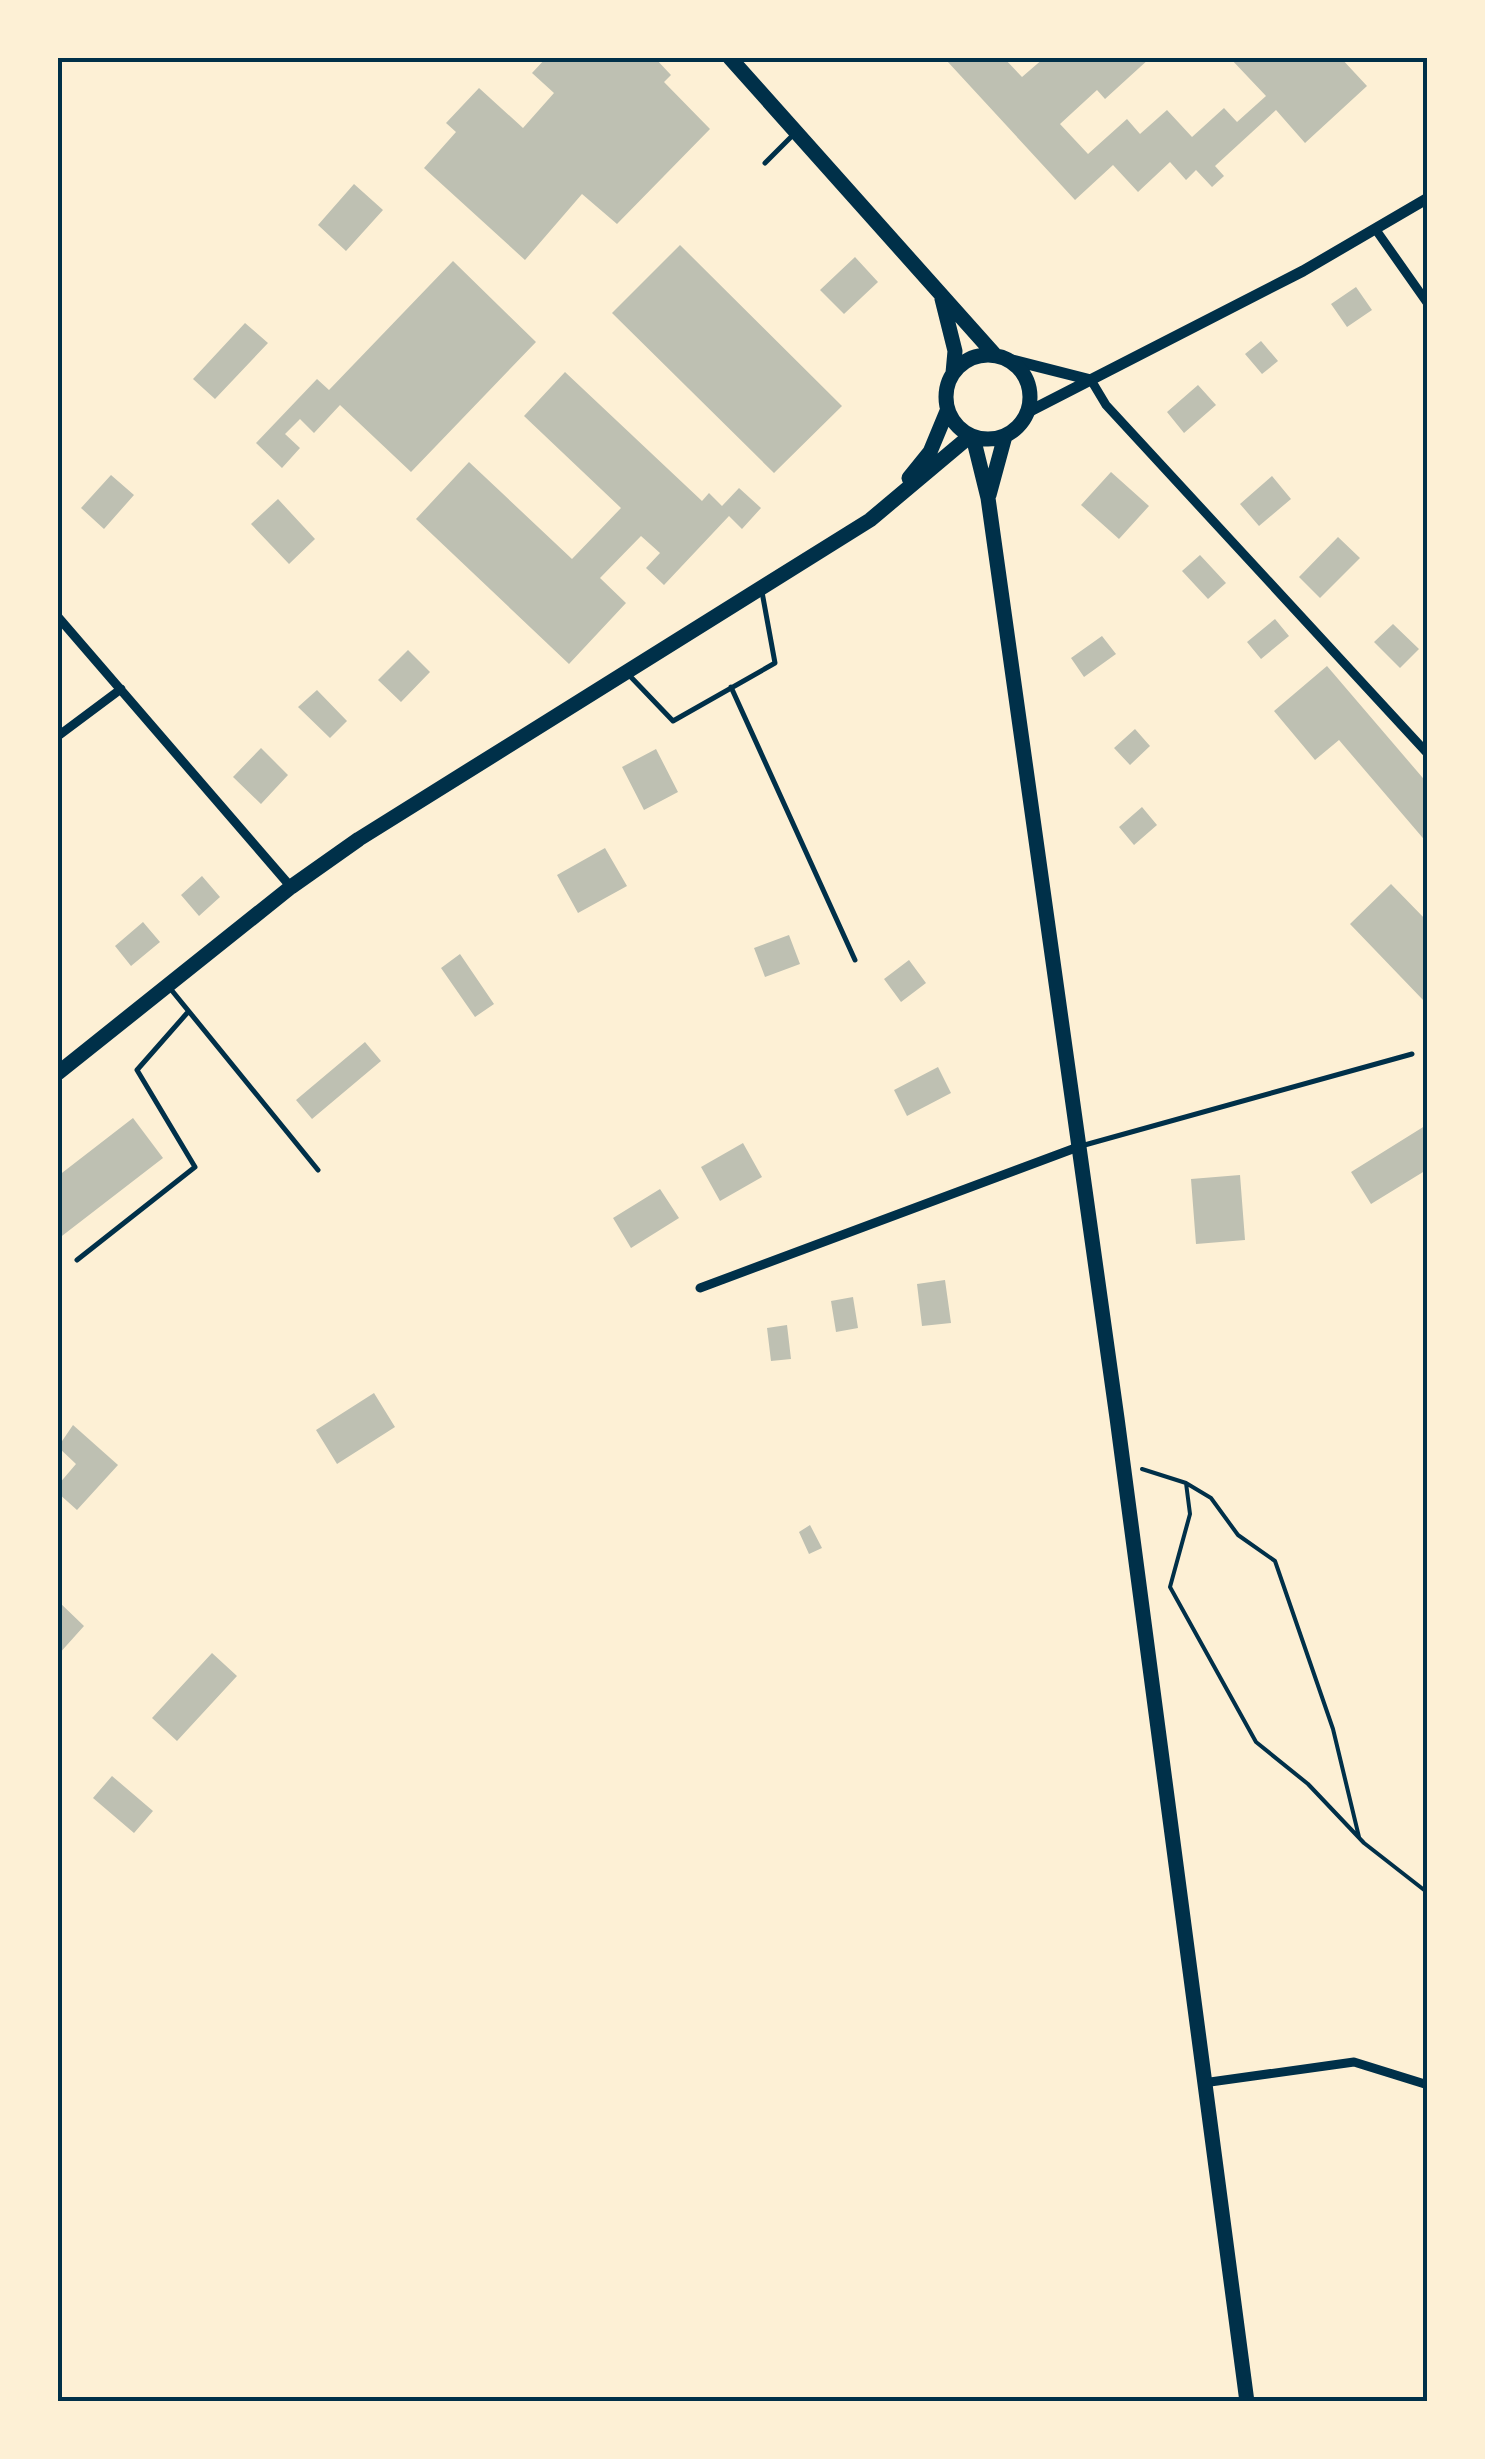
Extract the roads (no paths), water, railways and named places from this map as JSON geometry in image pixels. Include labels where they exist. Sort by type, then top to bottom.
[{"type":"main road","points":[[730,58],[1000,356],[1027,380],[1028,412],[1004,436],[988,498]]},
{"type":"main road","points":[[938,286],[951,325],[953,373],[946,391],[948,410],[956,426],[972,436],[1004,436]]},
{"type":"main road","points":[[953,373],[971,358],[1000,356]]},
{"type":"main road","points":[[888,505],[930,452],[948,410]]},
{"type":"main road","points":[[972,436],[988,498],[1247,2402]]},
{"type":"main road","points":[[58,1072],[292,887],[888,505],[972,436]]},
{"type":"street","points":[[1028,412],[1376,230],[1428,198]]},
{"type":"street","points":[[1376,230],[1428,304]]},
{"type":"street","points":[[1000,356],[1091,380],[1106,405],[1428,754]]},
{"type":"street","points":[[58,617],[292,887]]},
{"type":"street","points":[[58,736],[121,688]]},
{"type":"street","points":[[700,1288],[1078,1147]]},
{"type":"street","points":[[1203,2083],[1354,2062],[1428,2085]]},
{"type":"lane","points":[[765,163],[797,131]]},
{"type":"lane","points":[[626,672],[672,721],[774,663],[761,586]]},
{"type":"lane","points":[[732,688],[856,960]]},
{"type":"lane","points":[[167,985],[318,1170]]},
{"type":"lane","points":[[77,1260],[195,1166],[138,1070],[188,1012]]},
{"type":"lane","points":[[1078,1147],[1412,1054]]}]
